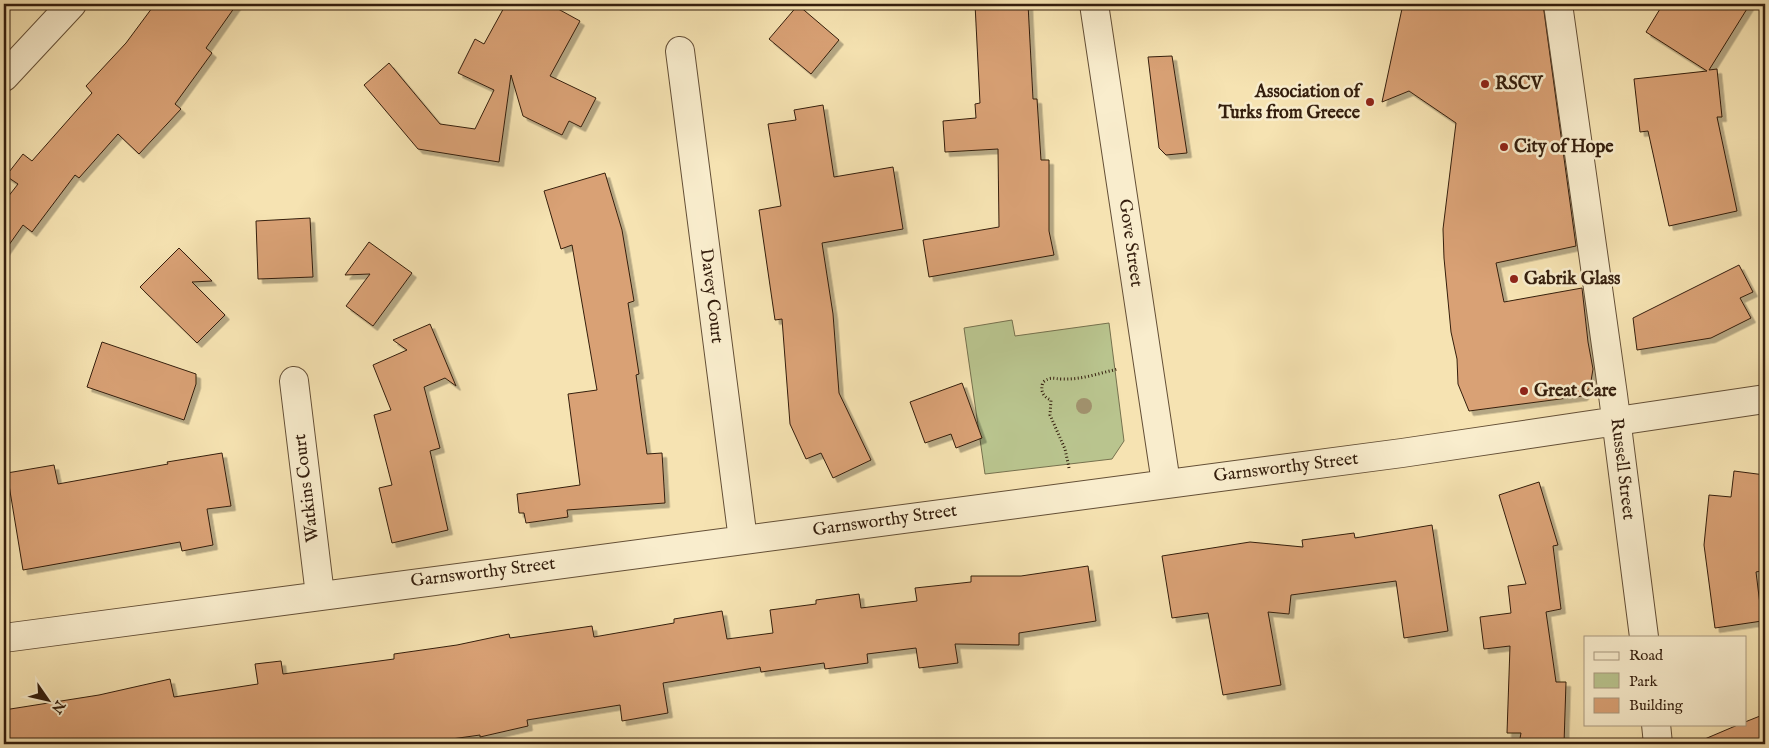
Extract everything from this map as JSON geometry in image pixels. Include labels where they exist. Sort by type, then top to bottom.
[{"type":"street","points":[[4,77],[72,4]]},
{"type":"street","name":"Gove Street","points":[[1098,4],[1166,483]]},
{"type":"street","name":"Russell Street","points":[[1558,4],[1644,636]]},
{"type":"street","name":"Davey Court","points":[[680,51],[743,540]]},
{"type":"street","name":"Watkins Court","points":[[294,381],[320,595]]},
{"type":"street","name":"Garnsworthy Street","points":[[4,638],[1402,453],[1765,399]]},
{"type":"street","points":[[1656,726],[1658,744]]},
{"type":"path","points":[[1069,468],[1065,449],[1050,415],[1051,400],[1042,393],[1043,382],[1054,377],[1060,380],[1096,376],[1118,369]]},
{"type":"green space","points":[[1012,320],[1015,336],[1109,323],[1124,441],[1112,459],[985,474],[964,328]]},
{"type":"building","points":[[155,4],[237,4],[206,48],[212,53],[175,104],[181,109],[139,154],[118,134],[79,178],[75,175],[32,232],[23,225],[4,252],[4,202],[18,184],[6,176],[23,154],[32,161],[92,93],[86,86],[126,43]]},
{"type":"building","points":[[506,4],[549,4],[580,21],[550,76],[596,98],[581,127],[569,121],[562,135],[523,116],[511,75],[499,162],[418,149],[364,85],[389,63],[440,124],[475,129],[494,90],[458,73],[475,39],[484,44]]},
{"type":"building","points":[[975,4],[1028,4],[1033,99],[1037,99],[1041,160],[1049,160],[1049,231],[1054,255],[929,277],[923,240],[999,227],[998,149],[945,152],[943,121],[976,118],[975,104],[980,103]]},
{"type":"building","points":[[1403,4],[1543,4],[1576,246],[1496,263],[1504,302],[1582,288],[1593,369],[1590,387],[1583,396],[1469,411],[1458,384],[1457,359],[1451,332],[1444,258],[1443,229],[1456,123],[1409,91],[1382,102]]},
{"type":"building","points":[[1663,4],[1750,4],[1709,70],[1717,69],[1722,117],[1717,117],[1737,211],[1669,226],[1648,131],[1640,132],[1634,79],[1707,71],[1646,32]]},
{"type":"building","points":[[798,5],[839,40],[811,74],[769,39]]},
{"type":"building","points":[[1172,56],[1187,153],[1166,155],[1159,148],[1148,57]]},
{"type":"building","points":[[823,105],[834,177],[893,167],[903,229],[822,243],[833,314],[839,393],[871,460],[833,478],[821,453],[806,459],[790,424],[782,319],[775,320],[759,210],[781,206],[768,124],[796,120],[794,110]]},
{"type":"building","points":[[605,173],[622,230],[634,301],[628,303],[639,374],[636,375],[647,454],[662,453],[665,503],[567,510],[568,517],[526,523],[524,513],[519,513],[517,494],[580,485],[568,394],[597,390],[572,245],[561,249],[544,191]]},
{"type":"building","points":[[310,218],[313,277],[258,279],[256,221]]},
{"type":"building","points":[[369,242],[412,273],[373,326],[346,306],[370,274],[345,275]]},
{"type":"building","points":[[179,248],[212,281],[192,282],[225,315],[197,343],[140,287]]},
{"type":"building","points":[[1739,265],[1753,292],[1740,298],[1751,318],[1711,338],[1637,350],[1633,318]]},
{"type":"building","points":[[430,324],[456,386],[445,378],[424,387],[440,448],[430,451],[448,530],[392,543],[379,488],[392,485],[374,415],[391,410],[373,365],[407,350],[393,340]]},
{"type":"building","points":[[102,342],[196,374],[196,384],[184,420],[87,387]]},
{"type":"building","points":[[962,383],[982,438],[956,448],[951,434],[925,443],[910,402]]},
{"type":"building","points":[[222,453],[231,506],[207,509],[213,545],[182,551],[180,542],[23,570],[7,473],[54,465],[58,484]]},
{"type":"building","points":[[1734,471],[1765,475],[1765,570],[1756,572],[1762,621],[1715,628],[1704,545],[1709,495],[1731,497]]},
{"type":"building","points":[[1539,482],[1558,545],[1553,546],[1561,609],[1546,612],[1556,682],[1566,682],[1564,744],[1519,744],[1521,733],[1507,733],[1510,646],[1484,649],[1480,617],[1511,613],[1508,586],[1526,584],[1499,495]]},
{"type":"building","points":[[1432,525],[1448,631],[1404,638],[1396,581],[1291,595],[1289,614],[1268,612],[1281,685],[1223,695],[1208,613],[1172,618],[1162,556],[1250,542],[1303,547],[1302,540],[1354,533],[1355,538]]},
{"type":"building","points":[[1088,566],[1096,621],[1019,633],[1019,645],[955,644],[958,663],[919,668],[916,648],[867,654],[868,663],[825,669],[824,663],[761,672],[760,667],[663,683],[668,713],[622,721],[620,705],[527,720],[528,726],[480,737],[480,735],[416,744],[4,744],[4,710],[99,695],[170,679],[174,697],[258,684],[255,664],[281,661],[283,674],[394,659],[394,654],[457,645],[509,634],[510,638],[592,626],[594,637],[674,623],[674,619],[722,611],[727,639],[773,633],[770,610],[816,604],[816,600],[859,594],[861,608],[917,601],[915,588],[971,582],[971,576],[1021,576]]},
{"type":"building","points":[[1765,714],[1765,744],[1693,744],[1735,726],[1746,726],[1746,722]]},
{"type":"place","name":"RSCV","points":[[1485,84]]},
{"type":"place","name":"Association of Turks from Greece","points":[[1370,102]]},
{"type":"place","name":"City of Hope","points":[[1504,147]]},
{"type":"place","name":"Gabrik Glass","points":[[1514,279]]},
{"type":"place","name":"Great Care","points":[[1524,391]]}]
